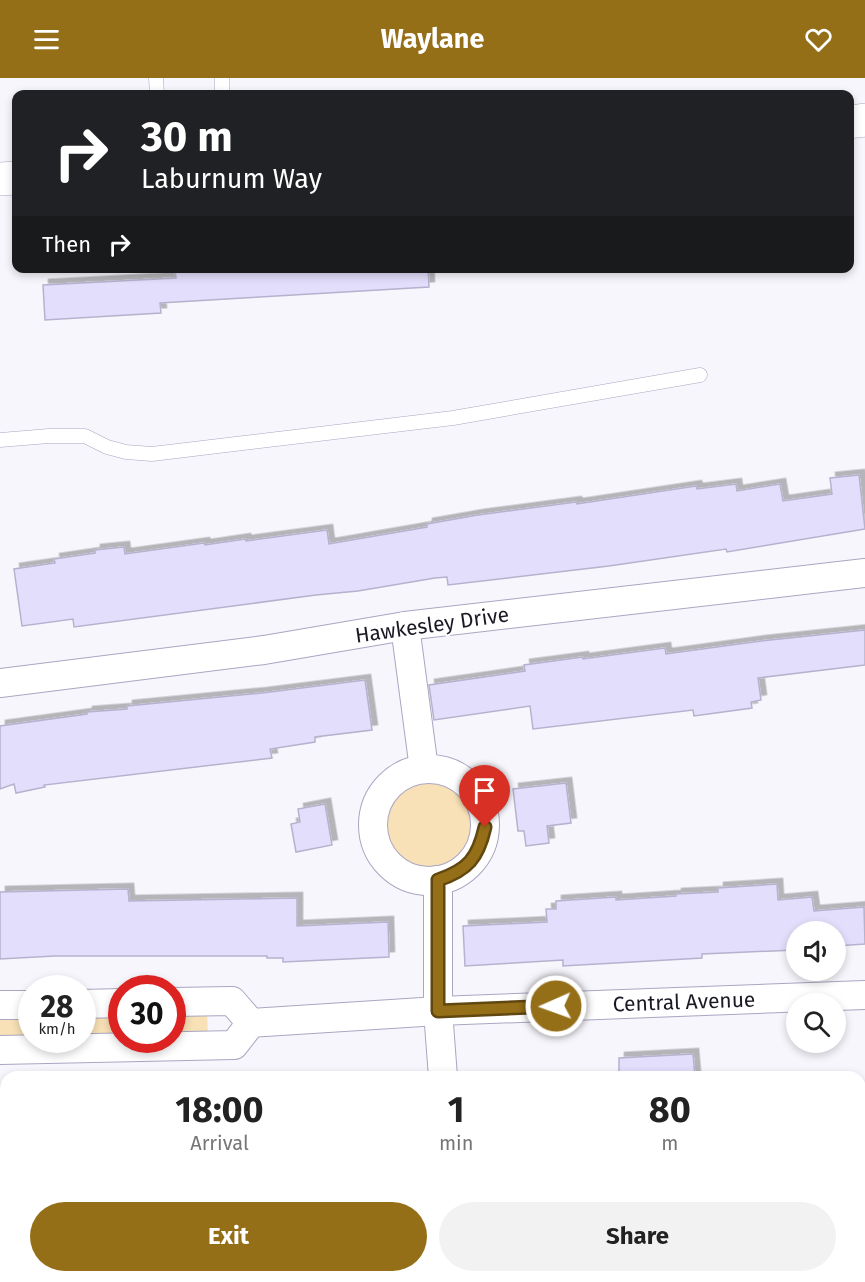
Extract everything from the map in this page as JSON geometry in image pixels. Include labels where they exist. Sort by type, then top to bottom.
[{"type":"street","name":"Hawkesley Drive","points":[[0,683],[264,650],[405,626],[865,573]]},
{"type":"street","points":[[405,626],[424,769]]},
{"type":"street","points":[[424,769],[443,770],[460,778],[474,791],[483,808],[485,827],[481,846],[471,862],[456,874],[438,880],[420,880],[403,874],[389,864],[379,849],[374,832],[374,814],[380,797],[392,783],[406,773],[424,769]]},
{"type":"street","points":[[438,880],[438,1011],[443,1071]]},
{"type":"street","name":"Central Avenue","points":[[251,1023],[438,1011],[865,995]]},
{"type":"street","points":[[0,1050],[234,1045],[251,1023],[232,1001],[186,1002]]},
{"type":"street","points":[[0,1005],[18,1005]]},
{"type":"lane","points":[[0,440],[85,436],[107,447],[126,452],[152,454],[453,417],[700,375]]},
{"type":"shaded area","points":[[429,778],[447,782],[463,792],[473,808],[477,826],[473,844],[463,860],[447,870],[429,874],[411,870],[395,860],[385,844],[381,826],[385,808],[395,792],[411,782]]},
{"type":"shaded area","points":[[207,1007],[208,1041],[186,1041],[186,1008]]},
{"type":"shaded area","points":[[108,1010],[108,1041],[96,1040],[96,1011]]},
{"type":"shaded area","points":[[18,1014],[18,1040],[0,1040],[0,1015]]},
{"type":"building","points":[[175,273],[428,273],[429,287],[160,303],[161,313],[45,320],[43,285],[176,278]]},
{"type":"building","points":[[859,475],[865,529],[727,552],[726,549],[609,566],[448,585],[447,577],[435,578],[358,591],[74,627],[73,619],[22,626],[14,569],[55,563],[54,559],[95,553],[95,550],[124,547],[125,554],[327,530],[329,544],[427,527],[427,524],[478,515],[576,502],[577,504],[696,486],[697,489],[736,484],[737,491],[780,484],[783,501],[832,494],[830,478]]},
{"type":"building","points":[[865,630],[865,665],[758,678],[761,700],[751,702],[752,708],[694,716],[693,710],[533,729],[530,706],[434,720],[429,685],[525,671],[524,665],[665,648],[666,654]]},
{"type":"building","points":[[365,680],[372,730],[315,737],[315,742],[270,749],[272,758],[44,785],[45,787],[16,793],[14,784],[0,789],[0,726],[87,714],[87,712],[127,709],[127,706]]},
{"type":"building","points":[[566,783],[571,823],[547,826],[549,843],[526,846],[524,831],[518,831],[513,789]]},
{"type":"building","points":[[325,804],[332,845],[296,852],[291,824],[300,822],[298,809]]},
{"type":"building","points":[[777,884],[778,900],[812,897],[814,911],[864,907],[865,944],[846,945],[846,921],[786,921],[786,950],[702,954],[702,958],[563,966],[563,960],[465,966],[463,926],[547,922],[546,909],[556,909],[556,901],[676,896],[676,894],[718,892],[718,888]]},
{"type":"building","points":[[128,889],[129,901],[297,898],[297,926],[388,922],[389,957],[283,962],[283,958],[267,958],[267,956],[55,956],[0,959],[0,892]]},
{"type":"building","points":[[693,1054],[694,1071],[619,1071],[619,1058]]},
{"type":"route","points":[[485,827],[481,846],[471,862],[456,874],[438,880],[438,1011],[556,1006]]}]
